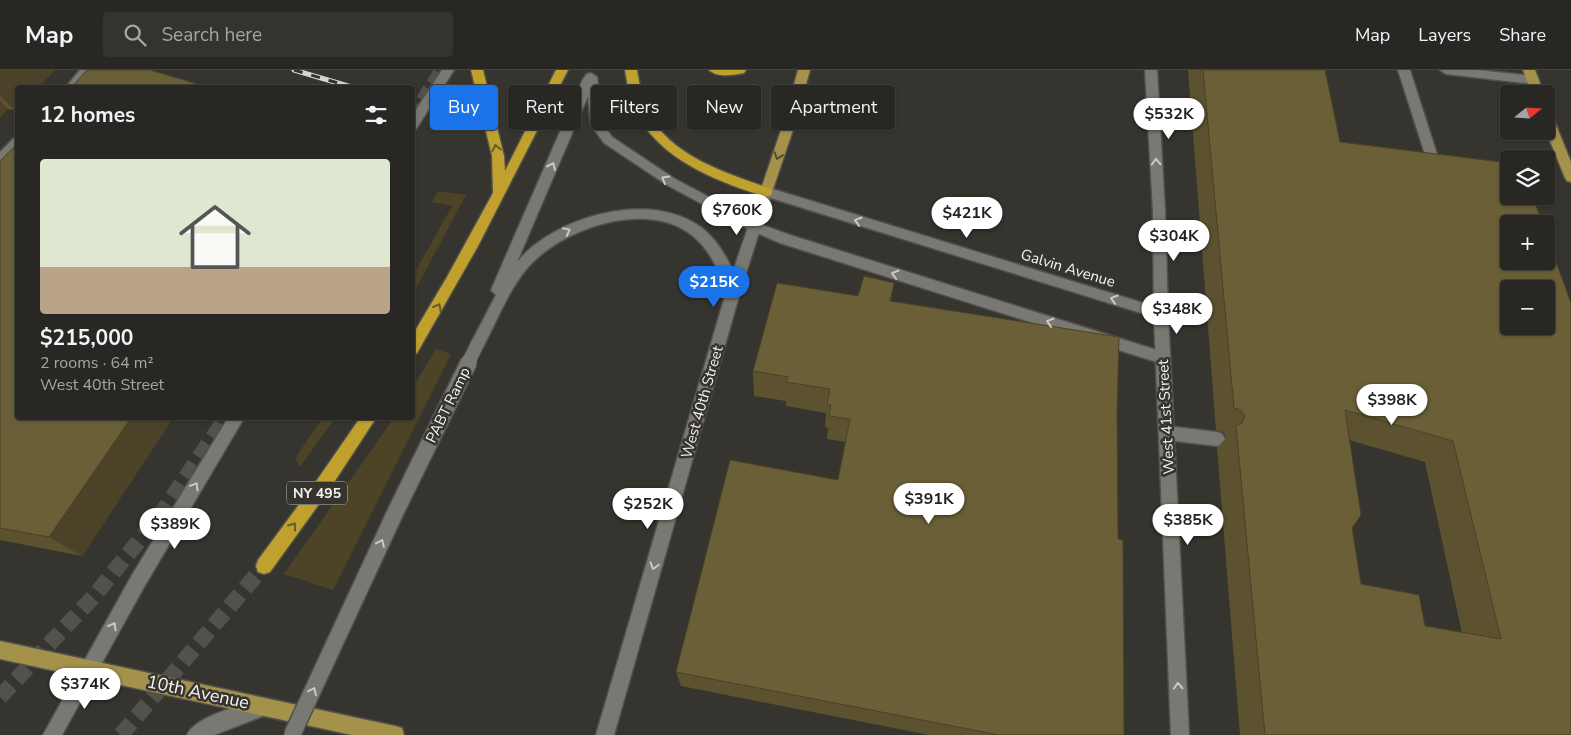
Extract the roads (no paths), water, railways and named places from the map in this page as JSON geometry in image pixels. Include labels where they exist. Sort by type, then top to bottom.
[{"type":"highway","points":[[477,70],[498,156],[499,197]]},
{"type":"highway","points":[[415,344],[436,311],[499,197],[562,70]]},
{"type":"highway","points":[[632,70],[639,106],[650,125],[664,139],[677,150],[714,172],[766,192]]},
{"type":"highway","points":[[715,70],[731,72],[740,70]]},
{"type":"highway","name":"NY 495","points":[[264,566],[321,488],[367,420]]},
{"type":"main road","name":"West 40th Street","points":[[766,192],[790,121],[804,70]]},
{"type":"main road","points":[[1555,138],[1571,178]]},
{"type":"main road","name":"10th Avenue","points":[[0,650],[395,735]]},
{"type":"street","points":[[415,121],[448,70]]},
{"type":"street","name":"West 41st Street","points":[[1151,70],[1159,211],[1161,314],[1180,735]]},
{"type":"street","points":[[1404,70],[1436,170]]},
{"type":"street","points":[[1446,70],[1531,75]]},
{"type":"street","points":[[592,73],[597,125],[608,140],[651,171],[755,227],[785,239],[1163,358]]},
{"type":"street","name":"PABT Ramp","points":[[292,735],[396,511],[478,343],[511,258],[592,73]]},
{"type":"street","points":[[73,85],[83,74]]},
{"type":"street","points":[[0,159],[15,144]]},
{"type":"street","name":"West 40th Street","points":[[605,735],[734,289],[766,192]]},
{"type":"street","name":"Galvin Avenue","points":[[766,192],[1161,314]]},
{"type":"street","points":[[478,343],[507,290],[527,259],[562,234],[599,218],[626,214],[653,215],[682,222],[716,251],[734,289]]},
{"type":"street","points":[[52,735],[138,581],[235,420]]},
{"type":"street","points":[[1167,433],[1217,439]]},
{"type":"street","points":[[196,735],[217,723],[265,707]]},
{"type":"tunnel","points":[[415,111],[441,70]]},
{"type":"tunnel","points":[[0,697],[95,595],[163,511],[225,420]]},
{"type":"tunnel","points":[[121,735],[264,566]]},
{"type":"railway","points":[[294,70],[345,85]]}]
